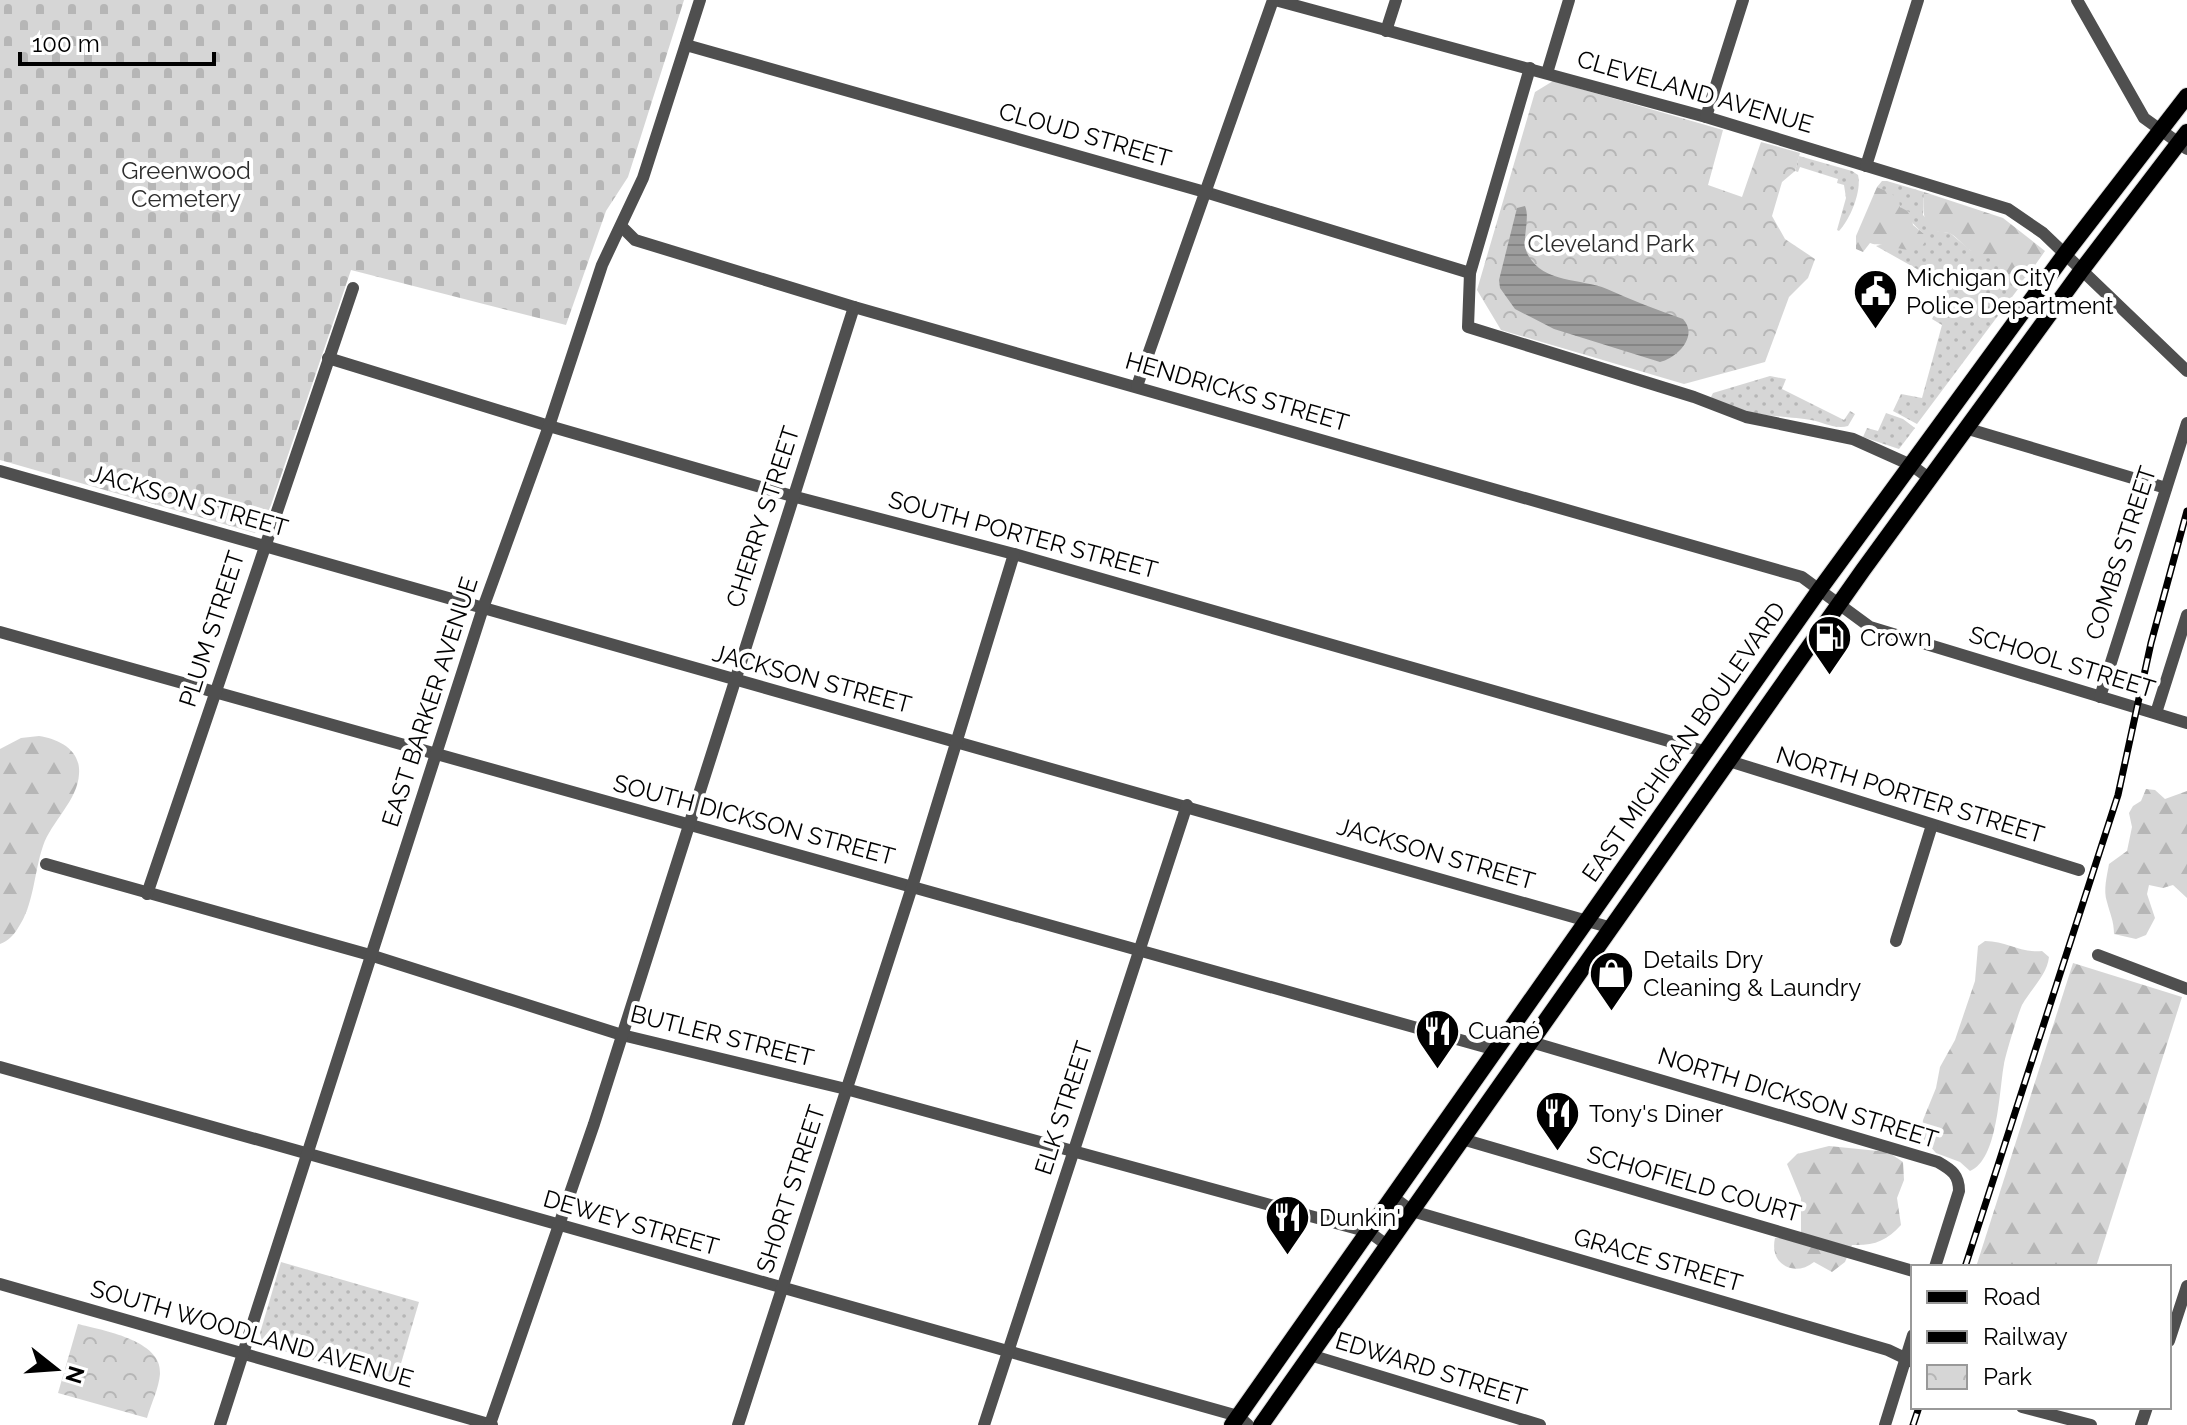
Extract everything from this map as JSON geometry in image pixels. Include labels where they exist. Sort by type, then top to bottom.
[{"type":"main road","name":"EAST MICHIGAN BOULEVARD","points":[[1239,1422],[1393,1197],[1820,589],[2065,254],[2187,96]]},
{"type":"main road","name":"EAST MICHIGAN BOULEVARD","points":[[1261,1425],[1839,603],[2081,271],[2184,141]]},
{"type":"street","name":"EAST BARKER AVENUE","points":[[220,1425],[483,608],[549,426],[602,265],[643,178],[700,0]]},
{"type":"street","name":"CLEVELAND AVENUE","points":[[1274,0],[1706,117],[2008,209],[2043,233],[2081,271]]},
{"type":"street","points":[[1137,386],[1274,0]]},
{"type":"street","points":[[1386,31],[1396,0]]},
{"type":"street","points":[[1547,73],[1569,0]]},
{"type":"street","points":[[1706,117],[1743,0]]},
{"type":"street","points":[[1866,166],[1918,0]]},
{"type":"street","points":[[2082,3],[2144,118],[2184,141]]},
{"type":"street","name":"CLOUD STREET","points":[[686,45],[1205,192],[1470,273]]},
{"type":"street","points":[[1530,68],[1470,273],[1468,327],[1694,397],[1746,417],[1853,439],[1911,465],[1929,478]]},
{"type":"street","name":"HENDRICKS STREET","points":[[621,226],[635,240],[854,307],[1802,577],[1839,603]]},
{"type":"street","points":[[2081,271],[2187,371]]},
{"type":"street","name":"PLUM STREET","points":[[147,894],[353,288]]},
{"type":"street","name":"CHERRY STREET","points":[[491,1425],[622,1035],[854,307]]},
{"type":"street","name":"SOUTH PORTER STREET","points":[[328,358],[792,496],[1014,554],[1707,752]]},
{"type":"street","name":"COMBS STREET","points":[[2100,697],[2187,423]]},
{"type":"street","points":[[1965,428],[2166,488]]},
{"type":"street","name":"JACKSON STREET","points":[[0,471],[264,544],[734,681],[1187,805],[1612,928]]},
{"type":"street","name":"SHORT STREET","points":[[738,1425],[912,887],[1014,554]]},
{"type":"street","name":"SCHOOL STREET","points":[[1839,603],[1870,627],[2187,723]]},
{"type":"street","points":[[2156,713],[2187,615]]},
{"type":"street","name":"SOUTH DICKSON STREET","points":[[0,632],[1496,1050]]},
{"type":"street","name":"NORTH PORTER STREET","points":[[1729,761],[2079,870]]},
{"type":"street","name":"ELK STREET","points":[[984,1425],[1187,805]]},
{"type":"street","points":[[1896,941],[1932,825]]},
{"type":"street","name":"BUTLER STREET","points":[[46,864],[370,955],[622,1035],[846,1089],[1369,1232],[1387,1245]]},
{"type":"street","points":[[2098,955],[2187,989]]},
{"type":"street","name":"NORTH DICKSON STREET","points":[[1531,1042],[1938,1162],[1959,1180],[1959,1191],[1936,1265]]},
{"type":"street","name":"DEWEY STREET","points":[[0,1067],[1008,1350],[1239,1422]]},
{"type":"street","name":"SCHOFIELD COURT","points":[[1462,1139],[1911,1270]]},
{"type":"street","name":"GRACE STREET","points":[[1393,1197],[1412,1211],[1888,1350],[1909,1360]]},
{"type":"street","name":"SOUTH WOODLAND AVENUE","points":[[0,1284],[491,1425]]},
{"type":"street","points":[[2171,1335],[2187,1286]]},
{"type":"street","name":"EDWARD STREET","points":[[1310,1355],[1540,1425]]},
{"type":"street","points":[[1885,1425],[1909,1360]]},
{"type":"street","points":[[2030,1409],[2091,1425]]},
{"type":"green space","name":"Greenwood Cemetery","points":[[0,0],[684,0],[628,177],[606,211],[566,325],[351,270],[271,505],[255,533],[0,460]]},
{"type":"green space","name":"Cleveland Park","points":[[1553,81],[1723,130],[1708,185],[1742,197],[1761,142],[1800,153],[1795,171],[1782,182],[1772,216],[1785,239],[1815,259],[1808,278],[1789,297],[1765,362],[1684,384],[1501,330],[1477,290],[1535,92]]},
{"type":"green space","points":[[1799,156],[1858,175],[1854,205],[1839,231],[1846,198],[1844,185],[1837,183],[1838,179],[1800,167],[1798,172],[1795,171]]},
{"type":"green space","points":[[1882,181],[1924,192],[1923,215],[1937,231],[1950,233],[1970,250],[1991,256],[2005,278],[2021,285],[1917,424],[1893,411],[1901,394],[1922,398],[1942,325],[1932,319],[1937,310],[1942,313],[1949,300],[1944,297],[1949,287],[1876,246],[1923,233],[1891,196],[1877,187]]},
{"type":"green space","points":[[1877,187],[1891,193],[1899,200],[1900,207],[1911,213],[1913,225],[1926,240],[1918,249],[1870,243],[1863,252],[1856,249],[1856,236]]},
{"type":"green space","points":[[1924,192],[2003,218],[2045,251],[2021,285],[2005,278],[1993,260],[1968,249],[1949,233],[1938,232],[1927,224]]},
{"type":"green space","points":[[1770,376],[1786,379],[1782,389],[1844,420],[1850,411],[1855,414],[1848,426],[1839,427],[1729,408],[1711,397],[1713,393]]},
{"type":"green space","points":[[1886,413],[1903,419],[1915,428],[1899,449],[1863,437],[1867,428],[1878,431]]},
{"type":"green space","points":[[39,736],[67,747],[76,758],[79,774],[74,793],[43,846],[31,899],[23,919],[13,935],[0,944],[0,749],[21,738]]},
{"type":"green space","points":[[2146,789],[2155,790],[2165,799],[2187,791],[2187,898],[2173,885],[2163,888],[2149,885],[2147,894],[2155,918],[2146,935],[2136,939],[2114,934],[2105,888],[2109,864],[2127,851],[2132,827],[2129,813],[2141,801]]},
{"type":"green space","points":[[1985,941],[2042,951],[2049,957],[2042,976],[2022,1005],[2015,1025],[2004,1064],[1992,1139],[1979,1164],[1970,1171],[1960,1162],[1936,1153],[1921,1136],[1940,1067],[1955,1040],[1975,981],[1978,946]]},
{"type":"green space","points":[[2073,963],[2182,997],[2097,1265],[1977,1265]]},
{"type":"green space","points":[[1829,1146],[1888,1152],[1903,1162],[1904,1180],[1897,1198],[1901,1225],[1879,1241],[1852,1245],[1845,1262],[1832,1272],[1814,1262],[1799,1269],[1785,1266],[1776,1255],[1775,1238],[1801,1236],[1801,1198],[1787,1164],[1797,1154]]},
{"type":"green space","points":[[281,1262],[419,1302],[395,1384],[263,1345],[260,1333]]},
{"type":"green space","points":[[78,1324],[129,1338],[152,1353],[158,1362],[160,1374],[147,1418],[58,1393]]},
{"type":"shaded area","points":[[1525,206],[1526,249],[1535,264],[1553,276],[1607,289],[1683,319],[1689,332],[1679,351],[1660,362],[1554,329],[1515,309],[1500,288],[1499,280],[1517,208]]},
{"type":"railway","points":[[1966,1265],[2118,795],[2151,643],[2187,511]]},
{"type":"railway","points":[[1913,1425],[1918,1409]]},
{"type":"place","name":"Michigan City Police Department","points":[[1875,331]]},
{"type":"place","name":"Crown","points":[[1829,677]]},
{"type":"place","name":"Details Dry Cleaning & Laundry","points":[[1612,1013]]},
{"type":"place","name":"Cuané","points":[[1437,1070]]},
{"type":"place","name":"Tony's Diner","points":[[1558,1153]]},
{"type":"place","name":"Dunkin'","points":[[1288,1257]]}]
